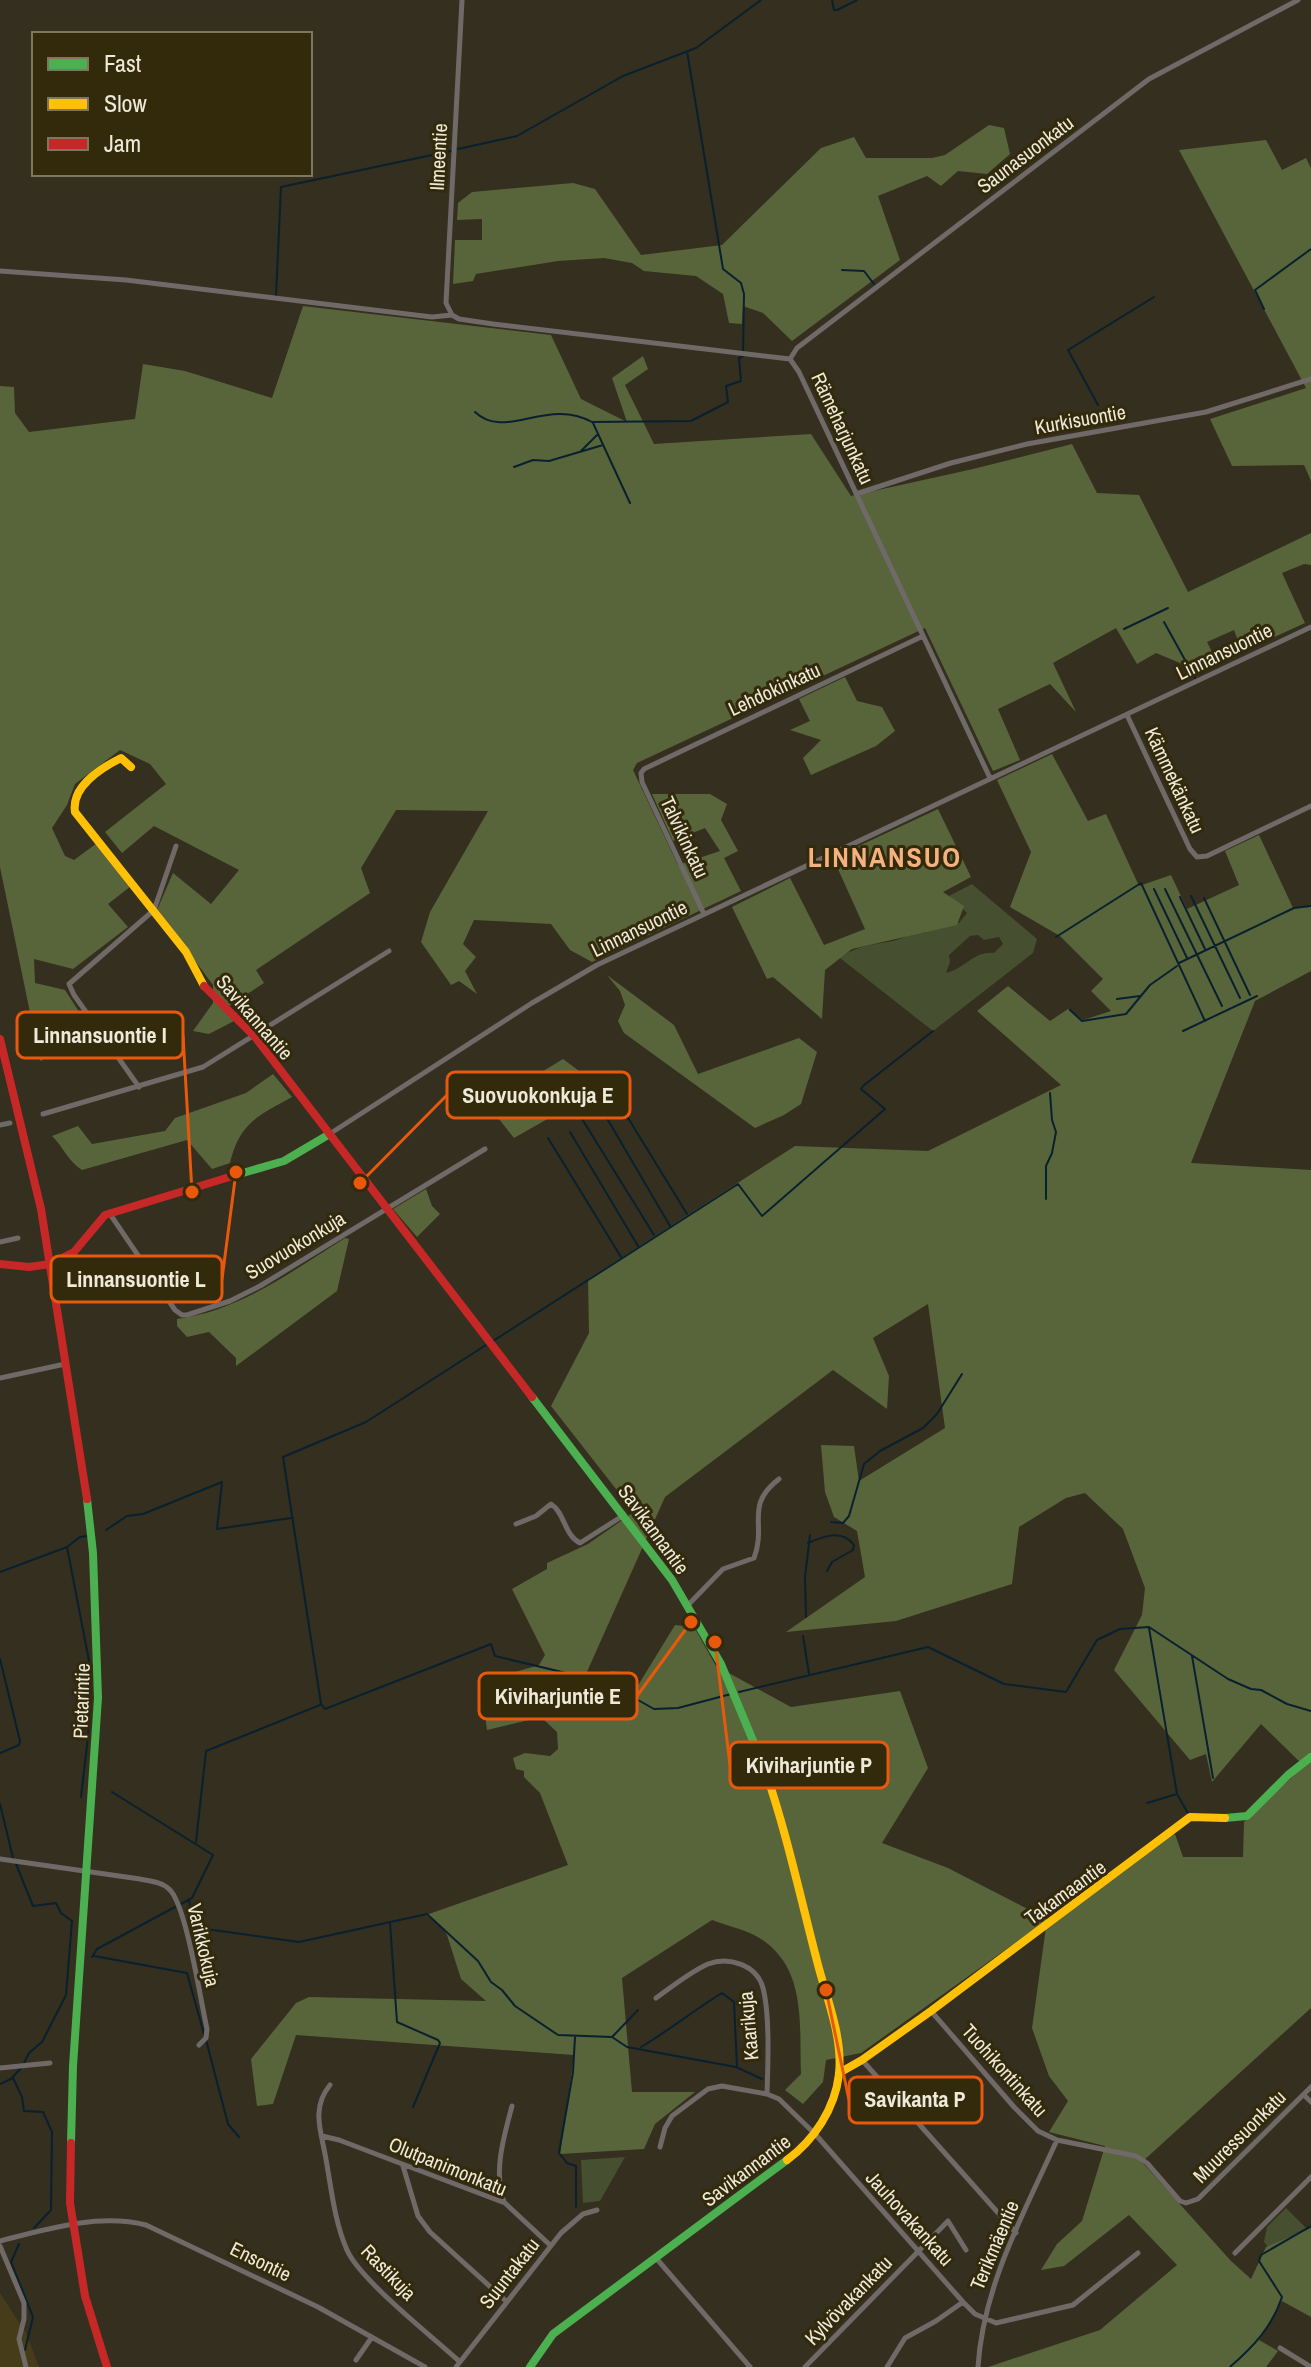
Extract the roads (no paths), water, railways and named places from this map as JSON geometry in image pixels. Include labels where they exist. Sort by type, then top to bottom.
[{"type":"street","name":"Ilmeentie","points":[[452,315],[446,303],[462,0]]},
{"type":"street","name":"Saunasuonkatu","points":[[790,359],[797,348],[1149,79],[1298,0]]},
{"type":"street","name":"Rämeharjunkatu","points":[[0,271],[102,277],[432,317],[452,315],[481,322],[790,359],[799,372],[990,778]]},
{"type":"street","name":"Kurkisuontie","points":[[856,494],[951,463],[1027,444],[1206,412],[1311,379]]},
{"type":"street","name":"Linnansuontie","points":[[109,1213],[284,1161],[597,965],[1311,627]]},
{"type":"street","name":"Lehdokinkatu","points":[[641,773],[647,767],[923,636]]},
{"type":"street","name":"Kämmekänkatu","points":[[1127,715],[1190,849],[1197,857],[1207,856],[1311,806]]},
{"type":"street","name":"Savikannantie","points":[[131,767],[121,758],[115,761],[76,793],[73,806],[193,961],[204,986],[255,1037],[385,1209],[625,1515],[688,1605],[731,1684],[771,1786],[832,2024],[839,2073],[816,2135],[553,2334],[530,2367]]},
{"type":"street","name":"Talvikinkatu","points":[[641,773],[642,782],[704,914]]},
{"type":"street","points":[[139,1087],[69,984],[154,910],[176,846]]},
{"type":"street","points":[[43,1114],[203,1067],[389,951]]},
{"type":"street","name":"Pietarintie","points":[[0,1039],[34,1174],[50,1264],[85,1477],[97,1614],[98,1698],[70,2141],[72,2224],[90,2317],[107,2367]]},
{"type":"street","points":[[0,1125],[10,1123]]},
{"type":"street","name":"Suovuokonkuja","points":[[109,1213],[170,1303],[182,1315],[219,1306],[250,1292],[485,1149]]},
{"type":"street","points":[[0,1264],[29,1267],[50,1264],[74,1252],[98,1221],[109,1213]]},
{"type":"street","points":[[0,1242],[18,1238]]},
{"type":"street","points":[[0,1378],[25,1370],[65,1364]]},
{"type":"street","points":[[688,1605],[723,1569],[754,1558],[758,1543],[759,1501],[764,1491],[779,1479]]},
{"type":"street","points":[[516,1524],[536,1516],[551,1504],[558,1509],[573,1540],[580,1543],[625,1515]]},
{"type":"street","name":"Takamaantie","points":[[839,2073],[931,2011],[1190,1817],[1236,1819],[1247,1816],[1311,1757]]},
{"type":"street","name":"Varikkokuja","points":[[0,1859],[160,1883],[170,1890],[177,1899],[207,2029],[206,2038],[199,2045]]},
{"type":"street","name":"Kaarikuja","points":[[656,1998],[709,1964],[728,1960],[743,1964],[755,1973],[763,1986],[767,2094]]},
{"type":"street","name":"Tuohikontinkatu","points":[[931,2011],[1038,2131],[1057,2140],[1136,2156],[1147,2163],[1180,2201],[1186,2203]]},
{"type":"street","points":[[862,2060],[1016,2233]]},
{"type":"street","points":[[0,2068],[50,2063]]},
{"type":"street","name":"Rastikuja","points":[[330,2085],[321,2096],[317,2115],[347,2251],[374,2284],[458,2365]]},
{"type":"street","points":[[660,2147],[672,2116],[708,2089],[722,2086],[767,2094]]},
{"type":"street","name":"Muuressuonkatu","points":[[1186,2203],[1198,2199],[1311,2087]]},
{"type":"street","name":"Jauhovakankatu","points":[[767,2094],[791,2108],[963,2302],[983,2319]]},
{"type":"street","points":[[1304,2095],[1311,2102]]},
{"type":"street","points":[[505,2203],[501,2194],[502,2144],[512,2106]]},
{"type":"street","name":"Olutpanimonkatu","points":[[322,2136],[505,2203],[550,2245]]},
{"type":"street","name":"Terikmäentie","points":[[978,2367],[983,2319],[989,2297],[1057,2140]]},
{"type":"street","points":[[402,2165],[418,2216],[430,2232],[507,2302]]},
{"type":"street","points":[[1235,2253],[1311,2177]]},
{"type":"street","name":"Suuntakatu","points":[[458,2365],[550,2245],[573,2221],[597,2210]]},
{"type":"street","name":"Ensontie","points":[[0,2243],[72,2224],[123,2220],[146,2225],[303,2299],[425,2367]]},
{"type":"street","name":"Kylvövakankatu","points":[[805,2367],[948,2221],[966,2250]]},
{"type":"street","points":[[0,2243],[24,2303],[19,2339],[26,2367]]},
{"type":"street","points":[[983,2319],[996,2323],[1073,2305],[1138,2253]]},
{"type":"street","points":[[655,2257],[750,2367]]},
{"type":"street","points":[[887,2367],[905,2338],[963,2302]]},
{"type":"street","points":[[356,2360],[372,2337]]},
{"type":"street","points":[[1280,2348],[1311,2367]]},
{"type":"waterway","points":[[458,149],[517,136],[623,76],[696,48],[761,0]]},
{"type":"waterway","points":[[832,0],[834,10],[857,0]]},
{"type":"waterway","points":[[475,412],[487,420],[500,422],[559,414],[592,422],[691,421],[728,402],[726,386],[741,381],[739,358],[743,356],[744,294],[741,283],[723,269],[687,51]]},
{"type":"waterway","points":[[276,296],[281,187],[451,151]]},
{"type":"waterway","points":[[1264,309],[1255,290],[1311,249]]},
{"type":"waterway","points":[[842,270],[864,271],[874,284]]},
{"type":"waterway","points":[[1098,405],[1068,350],[1154,297]]},
{"type":"waterway","points":[[593,423],[630,503]]},
{"type":"waterway","points":[[580,452],[597,435]]},
{"type":"waterway","points":[[514,467],[533,460],[549,461],[603,445]]},
{"type":"waterway","points":[[1124,629],[1168,608]]},
{"type":"waterway","points":[[1164,622],[1195,678]]},
{"type":"waterway","points":[[1056,937],[1141,883],[1205,1021]]},
{"type":"waterway","points":[[1154,889],[1187,958]]},
{"type":"waterway","points":[[1165,889],[1222,1006]]},
{"type":"waterway","points":[[1191,896],[1240,998]]},
{"type":"waterway","points":[[1180,897],[1205,949]]},
{"type":"waterway","points":[[1204,898],[1250,995]]},
{"type":"waterway","points":[[1179,963],[1294,908],[1311,906]]},
{"type":"waterway","points":[[1070,1010],[1082,1021],[1126,1014],[1150,985],[1177,966]]},
{"type":"waterway","points":[[1117,999],[1140,996]]},
{"type":"waterway","points":[[1183,1031],[1257,996]]},
{"type":"waterway","points":[[493,1341],[738,1184],[762,1216],[885,1109],[861,1089],[933,1031]]},
{"type":"waterway","points":[[1046,1199],[1046,1166],[1056,1132],[1050,1093]]},
{"type":"waterway","points":[[617,1100],[687,1214]]},
{"type":"waterway","points":[[598,1103],[670,1226]]},
{"type":"waterway","points":[[579,1114],[654,1235]]},
{"type":"waterway","points":[[570,1132],[638,1246]]},
{"type":"waterway","points":[[548,1138],[621,1257]]},
{"type":"waterway","points":[[486,1345],[366,1422],[283,1457],[321,1704],[325,1709],[491,1644],[495,1656],[608,1683],[635,1698]]},
{"type":"waterway","points":[[831,1522],[843,1523],[849,1516],[864,1464],[880,1451],[923,1428],[937,1414],[962,1374]]},
{"type":"waterway","points":[[106,1530],[127,1516],[143,1514],[222,1482],[217,1529],[291,1518]]},
{"type":"waterway","points":[[806,1617],[805,1577],[810,1535]]},
{"type":"waterway","points":[[808,1543],[838,1535],[854,1545],[853,1550],[832,1562],[827,1571]]},
{"type":"waterway","points":[[0,1572],[67,1547],[80,1537],[87,1536]]},
{"type":"waterway","points":[[67,1547],[91,1671],[81,1797]]},
{"type":"waterway","points":[[739,1692],[928,1647],[1004,1684],[1066,1692],[1097,1640],[1120,1629],[1149,1627],[1228,1679],[1311,1711]]},
{"type":"waterway","points":[[1149,1628],[1177,1794],[1189,1815]]},
{"type":"waterway","points":[[803,1636],[809,1674]]},
{"type":"waterway","points":[[1192,1656],[1213,1778]]},
{"type":"waterway","points":[[0,1659],[20,1741],[19,1745],[0,1753]]},
{"type":"waterway","points":[[638,1700],[654,1709],[678,1708],[731,1694]]},
{"type":"waterway","points":[[196,1842],[206,1751],[320,1705]]},
{"type":"waterway","points":[[112,1792],[213,1855],[192,1898],[181,1904]]},
{"type":"waterway","points":[[1147,1803],[1177,1794]]},
{"type":"waterway","points":[[0,1804],[13,1858]]},
{"type":"waterway","points":[[16,1864],[33,1906],[56,1903],[61,1913],[72,1921],[66,1995],[42,2042],[29,2053],[24,2063]]},
{"type":"waterway","points":[[189,1899],[192,1927],[299,1942],[427,1914],[478,1961],[491,1982],[515,2006],[558,2035],[612,2037],[627,2047],[736,2067],[762,2079]]},
{"type":"waterway","points":[[92,1957],[97,1949],[175,1907]]},
{"type":"waterway","points":[[390,1923],[397,2022],[440,2043],[413,2107]]},
{"type":"waterway","points":[[94,1956],[187,1973],[204,2034]]},
{"type":"waterway","points":[[641,2047],[722,1993],[734,2002],[737,2066]]},
{"type":"waterway","points":[[613,2036],[638,2010]]},
{"type":"waterway","points":[[575,2037],[573,2072],[559,2153],[567,2163],[576,2166],[576,2207]]},
{"type":"waterway","points":[[206,2040],[228,2124],[239,2137]]},
{"type":"waterway","points":[[0,2084],[11,2079],[21,2068]]},
{"type":"waterway","points":[[13,2078],[22,2097],[24,2111],[43,2112],[52,2132],[51,2210],[34,2228]]},
{"type":"waterway","points":[[1230,2367],[1261,2335],[1282,2297],[1259,2261],[1261,2255],[1311,2226]]},
{"type":"waterway","points":[[19,2244],[11,2262],[33,2317],[25,2350]]},
{"type":"place","name":"Linnansuontie L","points":[[236,1172]]},
{"type":"place","name":"Suovuokonkuja E","points":[[360,1183]]},
{"type":"place","name":"Linnansuontie I","points":[[192,1192]]},
{"type":"place","name":"Kiviharjuntie E","points":[[691,1622]]},
{"type":"place","name":"Kiviharjuntie P","points":[[715,1642]]},
{"type":"place","name":"Savikanta P","points":[[826,1990]]},
{"type":"district","name":"LINNANSUO","points":[[885,857]]}]
